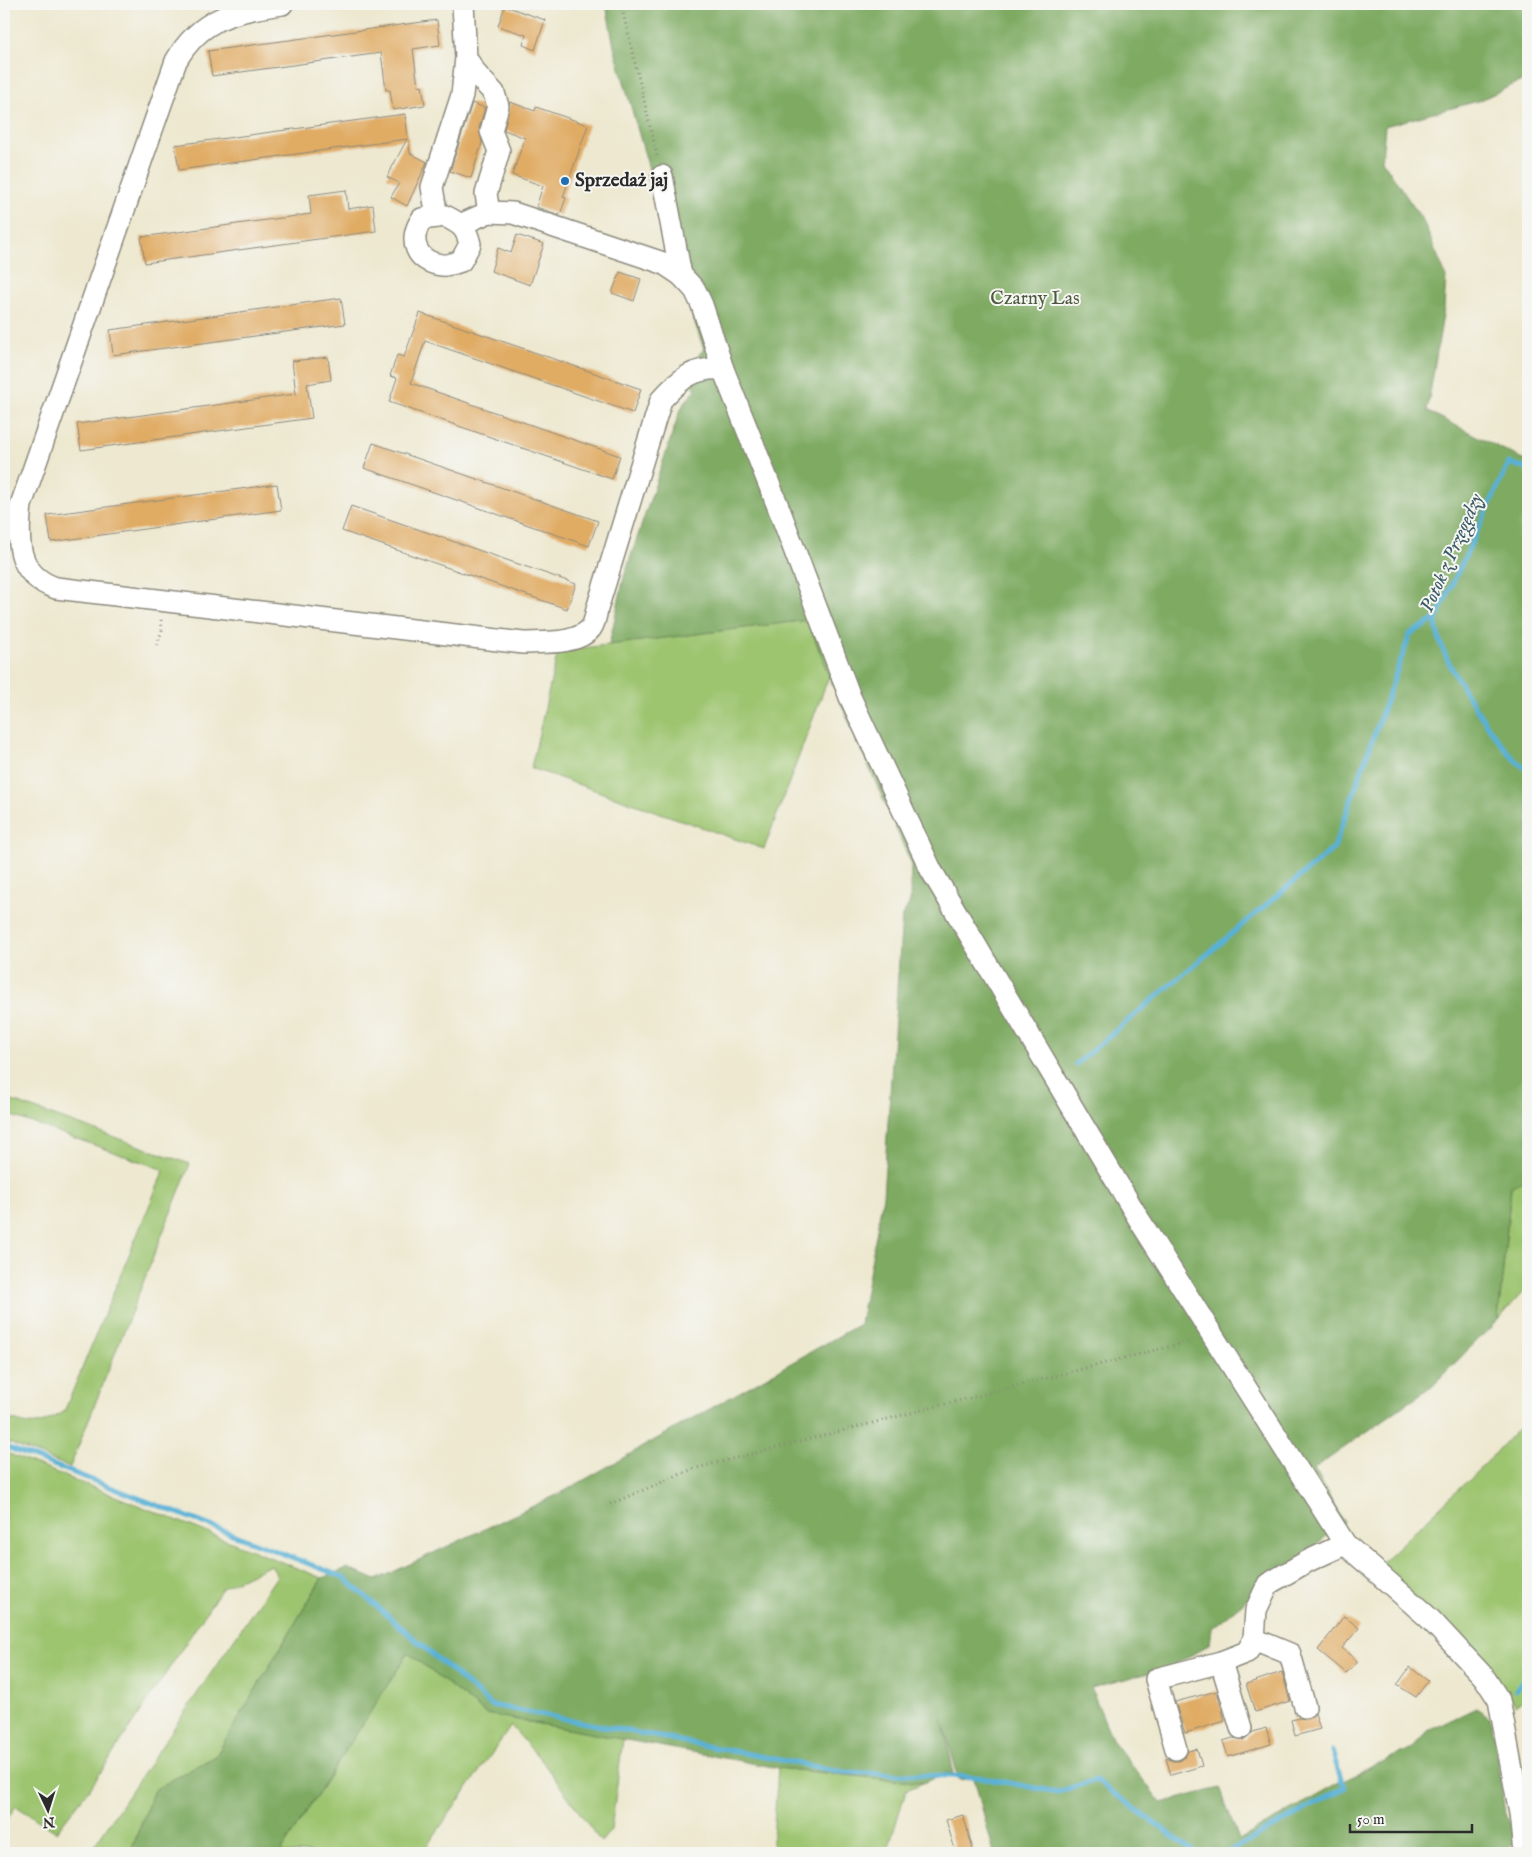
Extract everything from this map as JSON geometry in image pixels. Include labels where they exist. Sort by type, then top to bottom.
[{"type":"street","points":[[282,4],[240,11],[218,18],[198,31],[184,46],[176,61],[21,505],[18,534],[30,575],[41,583],[56,588],[523,642],[554,642],[577,637],[591,628],[598,609],[661,400],[676,383],[691,374],[707,368],[723,369]]},
{"type":"street","points":[[437,217],[432,186],[462,96],[466,58],[463,4]]},
{"type":"street","points":[[466,58],[477,76],[494,93],[498,106],[491,131],[499,152],[486,194],[489,212]]},
{"type":"street","points":[[662,176],[682,275]]},
{"type":"street","points":[[462,224],[489,212],[513,213],[663,263],[682,275],[698,298],[723,369],[779,509],[850,698],[892,792],[931,870],[1140,1221],[1345,1544],[1429,1618],[1484,1677],[1499,1700],[1520,1813],[1524,1853]]},
{"type":"street","points":[[445,216],[462,224],[467,230],[470,244],[461,261],[443,266],[430,262],[417,251],[414,238],[422,219],[437,217],[445,216]]},
{"type":"street","points":[[1176,1749],[1156,1679],[1221,1662],[1247,1652],[1254,1639],[1256,1610],[1268,1584],[1308,1561],[1345,1544]]},
{"type":"street","points":[[1254,1639],[1290,1654],[1305,1707]]},
{"type":"street","points":[[1221,1662],[1241,1728]]},
{"type":"path","points":[[621,4],[662,176]]},
{"type":"path","points":[[157,645],[162,630],[160,600]]},
{"type":"path","points":[[610,1504],[693,1469],[1194,1340],[1218,1343]]},
{"type":"green space","name":"Czarny Las","points":[[606,4],[1528,4],[1528,78],[1478,101],[1385,126],[1382,160],[1423,221],[1446,276],[1444,309],[1427,411],[1528,462],[1528,1177],[1511,1187],[1498,1320],[1433,1385],[1314,1469],[1344,1522],[1212,1628],[1210,1644],[1171,1667],[1091,1688],[1113,1741],[1161,1803],[1220,1788],[1239,1840],[1339,1783],[1412,1748],[1428,1731],[1476,1708],[1490,1717],[1492,1722],[1504,1807],[1517,1843],[1492,1853],[994,1853],[974,1778],[959,1780],[942,1719],[954,1774],[945,1773],[923,1783],[778,1768],[486,1714],[408,1653],[280,1853],[130,1853],[154,1790],[216,1756],[322,1578],[347,1568],[376,1580],[561,1493],[860,1324],[883,1196],[902,916],[910,902],[911,863],[829,676],[808,620],[609,645],[624,577],[679,414],[684,403],[696,390],[682,374],[704,349],[683,288],[614,47]]},
{"type":"green space","points":[[808,620],[829,676],[764,849],[531,768],[558,651]]},
{"type":"green space","points":[[4,1098],[190,1164],[70,1467],[4,1441],[4,1417],[22,1423],[34,1424],[46,1421],[64,1412],[164,1170],[4,1113]]},
{"type":"green space","points":[[1528,1123],[1528,1286],[1498,1320],[1511,1187]]},
{"type":"green space","points":[[1528,1418],[1528,1696],[1515,1706],[1495,1675],[1380,1564],[1486,1463]]},
{"type":"green space","points":[[4,1452],[322,1578],[216,1756],[154,1790],[130,1853],[89,1853],[277,1576],[271,1565],[222,1588],[93,1784],[56,1832],[16,1806],[4,1824]]},
{"type":"green space","points":[[408,1653],[486,1714],[623,1739],[611,1830],[601,1842],[542,1761],[511,1726],[422,1853],[280,1853]]},
{"type":"green space","points":[[778,1768],[923,1783],[906,1790],[887,1853],[772,1853]]},
{"type":"building","points":[[505,6],[545,20],[535,50],[523,45],[526,35],[498,26]]},
{"type":"building","points":[[437,20],[440,45],[413,49],[418,86],[422,85],[425,105],[393,110],[390,90],[386,90],[381,53],[212,76],[208,51]]},
{"type":"building","points":[[510,102],[535,111],[536,107],[588,125],[563,197],[566,198],[560,215],[536,207],[543,186],[512,175],[525,138],[504,130]]},
{"type":"building","points":[[472,103],[485,108],[479,128],[482,143],[471,178],[450,171]]},
{"type":"building","points":[[405,114],[410,153],[427,162],[407,206],[391,197],[399,183],[387,177],[407,139],[179,170],[175,145]]},
{"type":"building","points":[[346,190],[348,209],[373,205],[376,231],[145,263],[141,237],[311,214],[309,195]]},
{"type":"building","points":[[517,235],[544,244],[530,285],[491,271],[498,248],[511,253]]},
{"type":"building","points":[[620,272],[641,279],[634,301],[612,293]]},
{"type":"building","points":[[341,298],[345,324],[113,355],[110,330]]},
{"type":"building","points":[[420,313],[641,389],[633,413],[425,341],[411,383],[620,456],[612,479],[389,402],[397,378],[390,376],[397,355],[404,357]]},
{"type":"building","points":[[328,357],[331,380],[307,384],[312,418],[81,450],[77,424],[296,394],[292,361]]},
{"type":"building","points":[[373,443],[598,521],[589,546],[364,468]]},
{"type":"building","points":[[277,484],[281,510],[51,542],[47,515]]},
{"type":"building","points":[[351,506],[576,584],[567,609],[342,531]]},
{"type":"building","points":[[1344,1616],[1359,1628],[1342,1648],[1358,1662],[1346,1673],[1318,1650]]},
{"type":"building","points":[[1410,1667],[1428,1681],[1416,1697],[1397,1685]]},
{"type":"building","points":[[1282,1672],[1290,1701],[1255,1712],[1246,1684]]},
{"type":"building","points":[[1217,1691],[1225,1721],[1185,1733],[1175,1702]]},
{"type":"building","points":[[1315,1713],[1320,1729],[1295,1736],[1291,1720],[1308,1719]]},
{"type":"building","points":[[1266,1728],[1271,1744],[1228,1757],[1223,1741],[1233,1738],[1245,1740],[1253,1732]]},
{"type":"building","points":[[1197,1749],[1202,1766],[1171,1775],[1166,1758],[1180,1761],[1188,1751]]},
{"type":"building","points":[[963,1815],[974,1853],[956,1853],[946,1820]]},
{"type":"waterway","name":"Potok z Przegędzy","points":[[1528,469],[1509,463],[1436,619],[1438,634],[1444,651],[1465,691],[1503,746],[1516,761],[1528,769]]},
{"type":"waterway","points":[[1076,1064],[1334,848],[1410,634],[1436,619]]},
{"type":"waterway","points":[[4,1446],[343,1577],[491,1705],[843,1772],[977,1777],[1057,1792],[1096,1780],[1195,1853]]},
{"type":"waterway","name":"Potok z Przegędzy","points":[[1516,1690],[1528,1674]]},
{"type":"waterway","points":[[1226,1853],[1344,1788],[1332,1751]]},
{"type":"place","name":"Sprzedaż jaj","points":[[565,181]]}]
